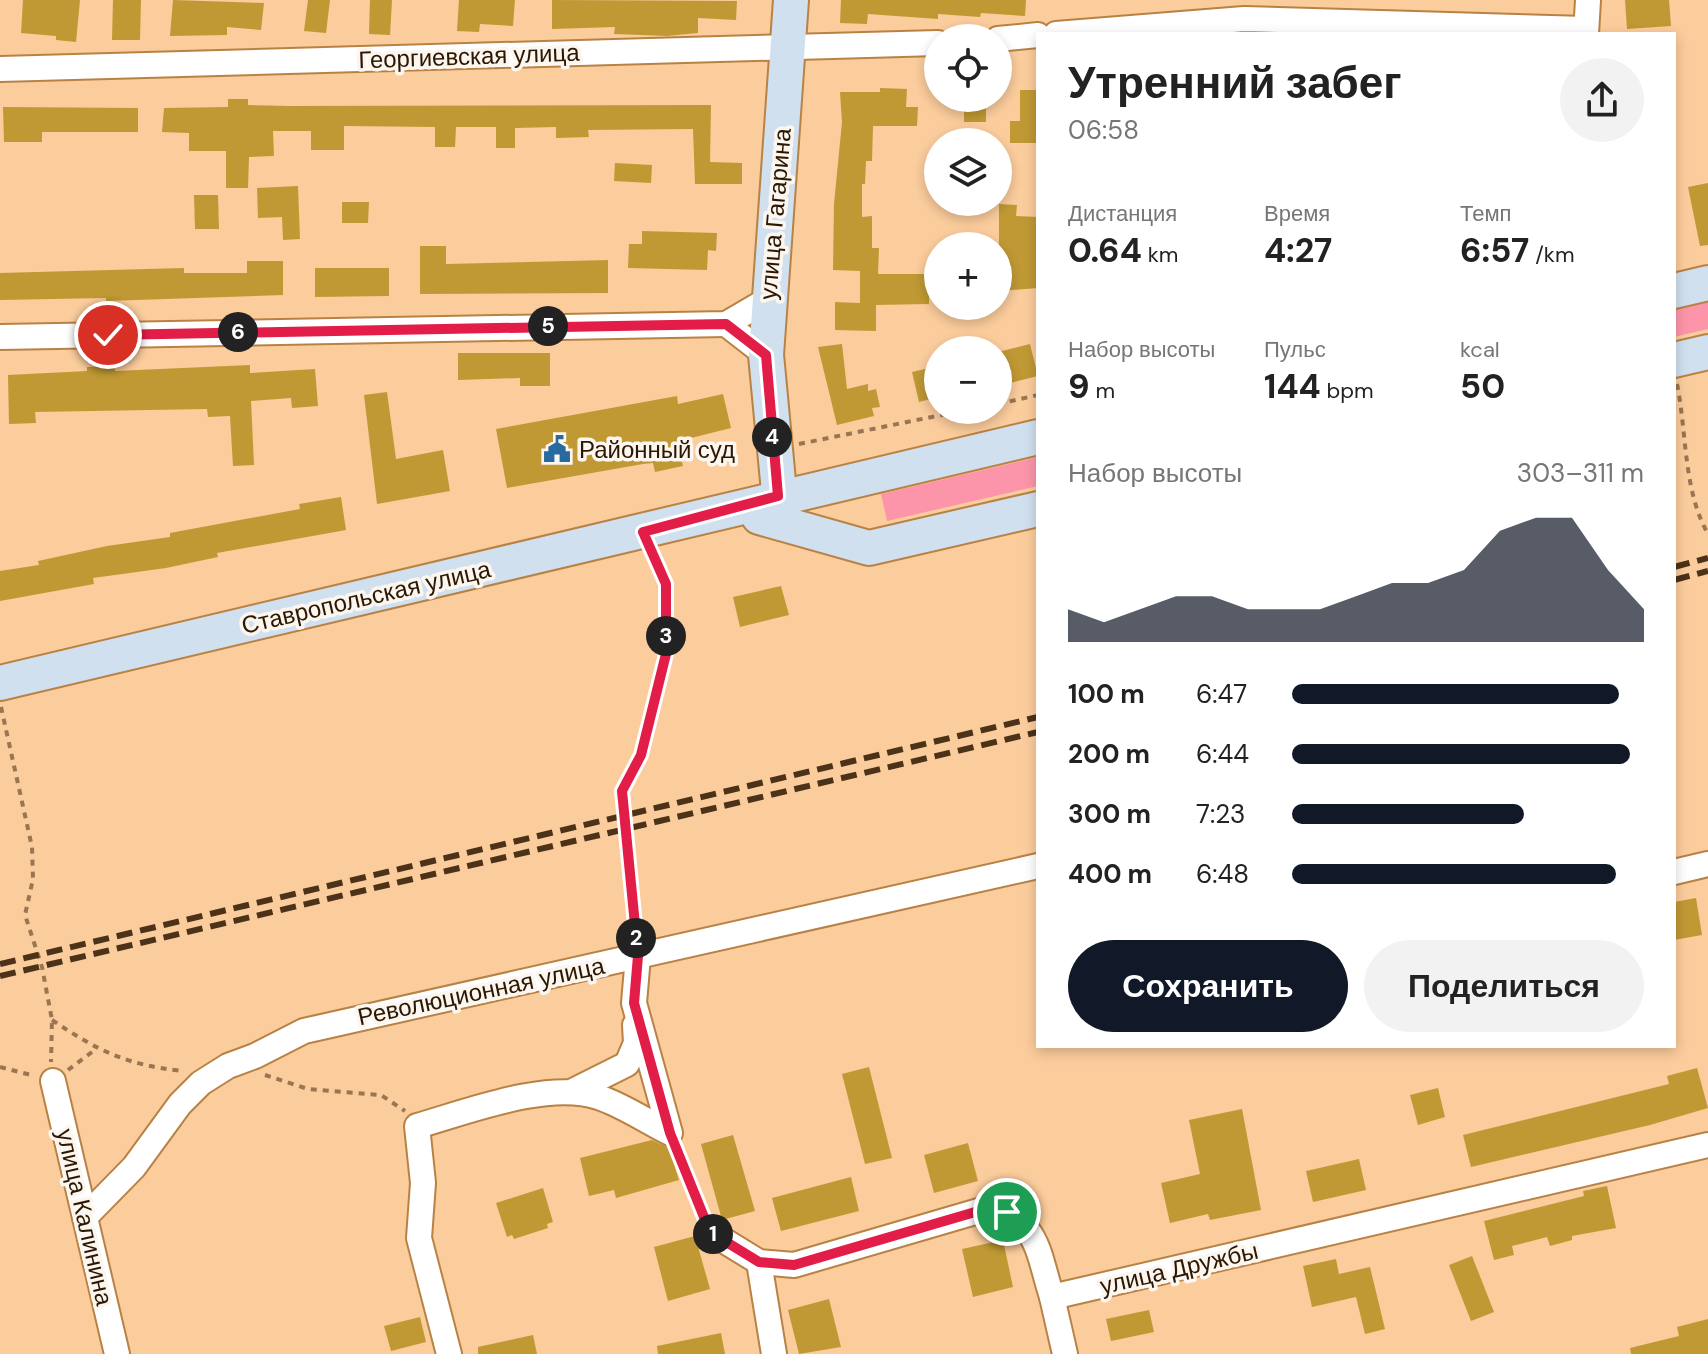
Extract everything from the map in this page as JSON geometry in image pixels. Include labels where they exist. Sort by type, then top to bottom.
[{"type":"main road","name":"улица Гагарина","points":[[780,510],[766,355],[767,300],[791,0]]},
{"type":"main road","points":[[1676,291],[1708,283]]},
{"type":"main road","points":[[1676,368],[1708,352]]},
{"type":"main road","name":"Ставропольская улица","points":[[0,683],[732,510],[780,510],[1036,438]]},
{"type":"main road","points":[[780,510],[869,548],[1036,509]]},
{"type":"street","points":[[1081,32],[1244,19],[1586,32],[1588,0]]},
{"type":"street","points":[[1012,38],[1036,35]]},
{"type":"street","name":"Георгиевская улица","points":[[0,69],[924,43]]},
{"type":"street","points":[[0,337],[726,324],[767,300]]},
{"type":"street","points":[[726,324],[766,355]]},
{"type":"street","points":[[1676,872],[1708,864]]},
{"type":"street","name":"Революционная улица","points":[[85,1217],[134,1167],[180,1104],[201,1083],[228,1066],[304,1031],[1036,866]]},
{"type":"street","points":[[564,1094],[627,1064],[636,1043],[634,1003],[638,956]]},
{"type":"street","points":[[634,1003],[670,1133]]},
{"type":"street","name":"улица Калинина","points":[[53,1081],[117,1354]]},
{"type":"street","points":[[449,1354],[419,1238],[423,1183],[417,1126],[519,1098],[564,1094],[597,1096],[670,1133]]},
{"type":"street","name":"улица Дружбы","points":[[1052,1297],[1708,1145]]},
{"type":"street","points":[[710,1232],[759,1262],[794,1265],[982,1210],[1007,1212],[1031,1231],[1052,1297],[1065,1354]]},
{"type":"street","points":[[759,1262],[774,1354]]},
{"type":"path","points":[[1676,376],[1688,465],[1700,519],[1708,534]]},
{"type":"path","points":[[1012,401],[1036,395]]},
{"type":"path","points":[[773,449],[924,418]]},
{"type":"path","points":[[638,956],[622,791],[641,755],[666,654],[666,584],[643,532]]},
{"type":"path","points":[[0,702],[32,847],[33,879],[25,915],[42,967],[52,1020],[49,1049],[53,1081]]},
{"type":"path","points":[[53,1081],[96,1049]]},
{"type":"path","points":[[0,1067],[53,1081]]},
{"type":"path","points":[[670,1133],[710,1232]]},
{"type":"shaded area","points":[[1708,300],[1708,329],[1676,337],[1676,308]]},
{"type":"shaded area","points":[[1036,457],[1036,486],[887,521],[881,494]]},
{"type":"building","points":[[23,0],[80,0],[76,42],[56,40],[56,36],[21,33]]},
{"type":"building","points":[[113,0],[141,0],[140,40],[112,40]]},
{"type":"building","points":[[173,0],[264,3],[261,30],[227,27],[227,35],[170,36]]},
{"type":"building","points":[[308,0],[330,0],[326,33],[304,31]]},
{"type":"building","points":[[370,0],[392,0],[390,35],[369,34]]},
{"type":"building","points":[[459,0],[515,0],[513,26],[480,24],[479,32],[457,31]]},
{"type":"building","points":[[552,0],[737,1],[736,20],[698,18],[698,33],[667,36],[614,34],[615,27],[552,29]]},
{"type":"building","points":[[841,0],[1026,0],[1025,16],[938,14],[938,19],[868,14],[867,24],[840,23]]},
{"type":"building","points":[[1625,0],[1669,0],[1671,26],[1627,29]]},
{"type":"building","points":[[880,88],[907,89],[906,107],[918,107],[917,126],[873,126],[872,161],[866,161],[865,184],[862,184],[862,217],[872,216],[872,248],[879,248],[878,274],[924,274],[924,304],[876,305],[876,331],[835,330],[835,302],[860,303],[860,271],[833,270],[834,204],[842,122],[840,92],[880,92]]},
{"type":"building","points":[[1020,90],[1036,90],[1036,143],[1012,143],[1010,121],[1020,121]]},
{"type":"building","points":[[228,99],[248,99],[248,105],[289,106],[711,105],[710,162],[742,163],[742,184],[695,184],[693,129],[588,130],[589,137],[556,138],[556,127],[515,128],[515,148],[496,148],[496,127],[456,127],[455,147],[435,147],[435,127],[344,126],[344,150],[311,150],[311,131],[273,131],[274,156],[249,157],[248,188],[226,188],[226,151],[189,151],[189,133],[162,132],[164,108],[228,107]]},
{"type":"building","points":[[3,107],[138,108],[138,132],[42,132],[42,142],[4,142]]},
{"type":"building","points":[[964,112],[986,112],[986,122],[964,122]]},
{"type":"building","points":[[615,163],[652,165],[651,183],[614,181]]},
{"type":"building","points":[[1708,183],[1708,245],[1700,246],[1688,187]]},
{"type":"building","points":[[298,186],[300,239],[283,240],[282,217],[258,218],[257,188]]},
{"type":"building","points":[[194,195],[218,195],[219,229],[195,229]]},
{"type":"building","points":[[342,202],[369,202],[368,223],[342,223]]},
{"type":"building","points":[[1012,205],[1017,205],[1016,216],[1036,217],[1036,288],[1012,290],[1012,232],[999,232],[999,216],[1012,216]]},
{"type":"building","points":[[642,231],[717,233],[716,251],[708,250],[707,270],[628,268],[629,244],[642,244]]},
{"type":"building","points":[[420,246],[446,246],[446,264],[608,260],[608,293],[420,294]]},
{"type":"building","points":[[247,261],[283,261],[283,295],[106,301],[106,298],[0,300],[0,273],[184,268],[184,273],[247,273]]},
{"type":"building","points":[[315,268],[389,268],[389,296],[315,297]]},
{"type":"building","points":[[842,344],[847,389],[868,384],[868,391],[876,389],[880,407],[872,408],[874,416],[837,425],[818,347]]},
{"type":"building","points":[[1030,344],[1036,376],[1012,382],[1012,348]]},
{"type":"building","points":[[458,353],[550,353],[550,386],[520,386],[520,378],[458,380]]},
{"type":"building","points":[[250,365],[250,373],[315,369],[318,406],[292,408],[291,398],[251,401],[254,465],[233,466],[230,416],[208,417],[207,409],[35,412],[36,423],[9,424],[8,375],[87,371],[87,367],[115,366],[115,371]]},
{"type":"building","points":[[924,369],[924,401],[919,402],[912,372]]},
{"type":"building","points":[[387,392],[396,459],[443,450],[450,491],[377,504],[364,395]]},
{"type":"building","points":[[723,394],[731,428],[683,440],[685,453],[680,454],[683,466],[655,472],[653,463],[643,464],[507,488],[496,429],[677,396],[678,404]]},
{"type":"building","points":[[341,497],[346,530],[217,553],[218,557],[166,568],[93,578],[94,584],[0,601],[0,571],[39,565],[38,561],[107,546],[170,537],[170,533],[300,509],[299,504]]},
{"type":"building","points":[[781,586],[789,615],[740,627],[733,597]]},
{"type":"building","points":[[1696,898],[1702,935],[1676,940],[1676,902]]},
{"type":"building","points":[[869,1067],[892,1158],[865,1164],[842,1074]]},
{"type":"building","points":[[1697,1068],[1708,1108],[1650,1125],[1471,1167],[1463,1135],[1669,1084],[1667,1076]]},
{"type":"building","points":[[1438,1088],[1445,1117],[1418,1125],[1410,1095]]},
{"type":"building","points":[[1242,1109],[1261,1210],[1210,1220],[1208,1214],[1170,1223],[1161,1183],[1200,1174],[1189,1120]]},
{"type":"building","points":[[733,1135],[755,1211],[722,1220],[701,1144]]},
{"type":"building","points":[[652,1140],[669,1148],[679,1180],[616,1198],[614,1190],[589,1196],[580,1158]]},
{"type":"building","points":[[968,1143],[978,1181],[934,1193],[924,1155]]},
{"type":"building","points":[[1359,1159],[1366,1190],[1313,1202],[1306,1171]]},
{"type":"building","points":[[851,1177],[859,1211],[781,1231],[772,1198]]},
{"type":"building","points":[[1607,1186],[1616,1228],[1572,1236],[1572,1240],[1550,1246],[1547,1237],[1512,1246],[1514,1255],[1494,1260],[1484,1221],[1584,1196],[1583,1191]]},
{"type":"building","points":[[543,1188],[553,1222],[547,1224],[548,1228],[514,1239],[512,1235],[507,1237],[496,1203]]},
{"type":"building","points":[[695,1236],[710,1289],[668,1301],[654,1247]]},
{"type":"building","points":[[1003,1240],[1013,1287],[973,1297],[962,1249]]},
{"type":"building","points":[[1472,1256],[1494,1312],[1471,1321],[1449,1265]]},
{"type":"building","points":[[1336,1259],[1339,1274],[1370,1267],[1385,1329],[1365,1334],[1356,1297],[1312,1307],[1303,1266]]},
{"type":"building","points":[[829,1299],[841,1347],[799,1354],[788,1310]]},
{"type":"building","points":[[1149,1310],[1154,1332],[1111,1341],[1106,1319]]},
{"type":"building","points":[[420,1317],[426,1342],[391,1351],[384,1326]]},
{"type":"building","points":[[1708,1319],[1708,1354],[1631,1354],[1630,1348],[1679,1336],[1677,1327]]},
{"type":"building","points":[[721,1333],[725,1354],[658,1354],[657,1346]]},
{"type":"building","points":[[533,1335],[537,1354],[478,1354],[478,1347]]},
{"type":"railway","points":[[1676,566],[1708,558]]},
{"type":"railway","points":[[1676,579],[1708,571]]},
{"type":"railway","points":[[0,964],[1036,717]]},
{"type":"railway","points":[[0,976],[1036,732]]},
{"type":"place","name":"Районный суд","points":[[557,449]]},
{"type":"route","points":[[108,335],[726,324],[766,355],[778,496],[643,532],[666,584],[666,654],[641,755],[622,791],[638,956],[634,1003],[670,1133],[710,1232],[759,1262],[794,1265],[982,1210],[1007,1212]]}]
